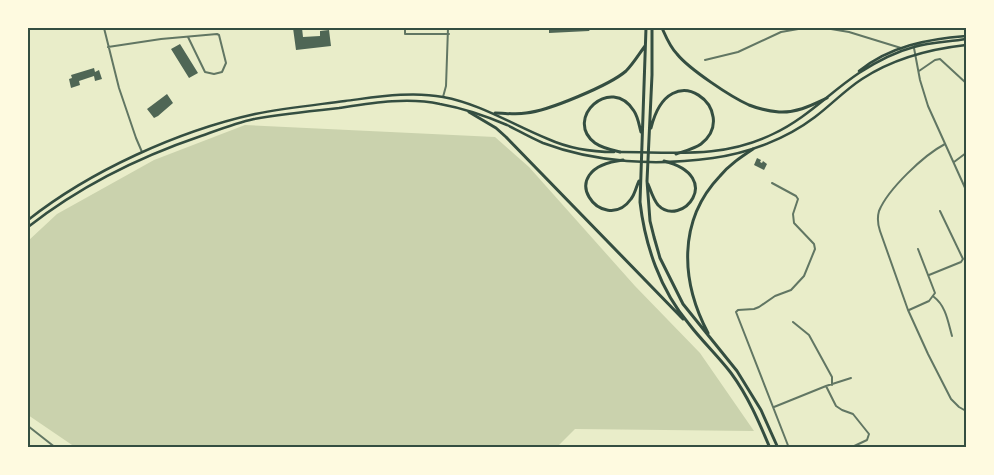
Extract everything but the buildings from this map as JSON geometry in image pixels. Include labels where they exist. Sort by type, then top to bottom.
[{"type":"highway","points":[[646,28],[640,178],[643,222],[653,260],[663,284],[687,323]]},
{"type":"highway","points":[[652,28],[652,75],[647,181],[650,221],[660,258],[683,304],[724,353],[749,389],[761,410],[778,448]]},
{"type":"highway","points":[[662,28],[676,54],[690,67],[748,105],[764,110],[781,112],[811,106],[827,98]]},
{"type":"highway","points":[[495,113],[525,114],[544,110],[596,88],[627,70],[646,46]]},
{"type":"highway","points":[[650,135],[656,112],[661,102],[667,96],[674,92],[689,91],[703,98],[711,108],[713,115],[711,131],[701,144],[693,149],[676,154]]},
{"type":"highway","points":[[620,152],[595,144],[587,133],[585,128],[586,114],[596,101],[609,97],[627,102],[635,112],[642,135]]},
{"type":"highway","points":[[469,112],[496,128],[506,137],[687,323],[732,374],[752,407],[770,448]]},
{"type":"highway","points":[[711,338],[699,316],[691,290],[688,272],[688,252],[691,230],[698,209],[719,176],[734,162],[753,150]]},
{"type":"highway","points":[[623,160],[609,161],[599,165],[588,175],[586,190],[593,203],[598,208],[606,210],[613,211],[620,208],[632,198],[640,178]]},
{"type":"highway","points":[[647,181],[654,198],[659,206],[663,208],[675,211],[680,210],[692,201],[695,182],[688,171],[664,161]]},
{"type":"main road","points":[[842,85],[871,66],[914,47],[966,37]]},
{"type":"main road","points":[[28,220],[71,190],[142,153],[212,126],[256,114],[388,96],[443,97],[495,113],[549,140],[598,151],[676,154],[714,152],[747,144],[772,135],[795,122],[866,65],[902,48],[926,40],[966,37]]},
{"type":"main road","points":[[28,227],[75,194],[146,157],[189,140],[252,120],[381,102],[412,101],[438,103],[505,124],[542,142],[582,155],[623,160],[654,161],[716,158],[753,150],[796,129],[812,119],[861,79],[888,64],[933,49],[966,45]]},
{"type":"street","points":[[104,28],[108,47],[142,153]]},
{"type":"street","points":[[405,28],[405,34],[448,34]]},
{"type":"street","points":[[443,97],[446,86],[448,28]]},
{"type":"street","points":[[705,60],[738,52],[781,32],[804,28]]},
{"type":"street","points":[[825,28],[849,32],[902,48]]},
{"type":"street","points":[[108,47],[213,33],[218,34],[226,63],[222,72],[214,74],[205,72],[188,37]]},
{"type":"street","points":[[914,47],[918,71],[928,106],[966,190]]},
{"type":"street","points":[[918,71],[935,60],[940,59],[966,83]]},
{"type":"street","points":[[945,144],[928,154],[906,177],[883,204],[878,216],[880,231],[908,310],[944,388],[954,402],[966,411]]},
{"type":"street","points":[[954,162],[966,154]]},
{"type":"street","points":[[772,183],[796,196],[798,199],[794,223],[811,240],[814,244],[814,249],[804,276],[791,290],[775,296],[754,309],[738,310],[736,312],[790,448]]},
{"type":"street","points":[[929,275],[963,260],[940,211]]},
{"type":"street","points":[[908,310],[930,301],[934,297],[935,292],[918,249]]},
{"type":"street","points":[[934,297],[939,301],[947,317],[952,336]]},
{"type":"street","points":[[793,322],[808,335],[832,377],[832,385]]},
{"type":"street","points":[[774,407],[851,378]]},
{"type":"street","points":[[826,386],[836,406],[854,414],[869,434],[867,440],[850,448]]},
{"type":"street","points":[[28,426],[56,448]]},
{"type":"green space","points":[[245,125],[495,137],[529,167],[635,286],[700,353],[754,431],[575,429],[556,448],[75,447],[28,415],[28,241],[57,214],[154,160]]}]
